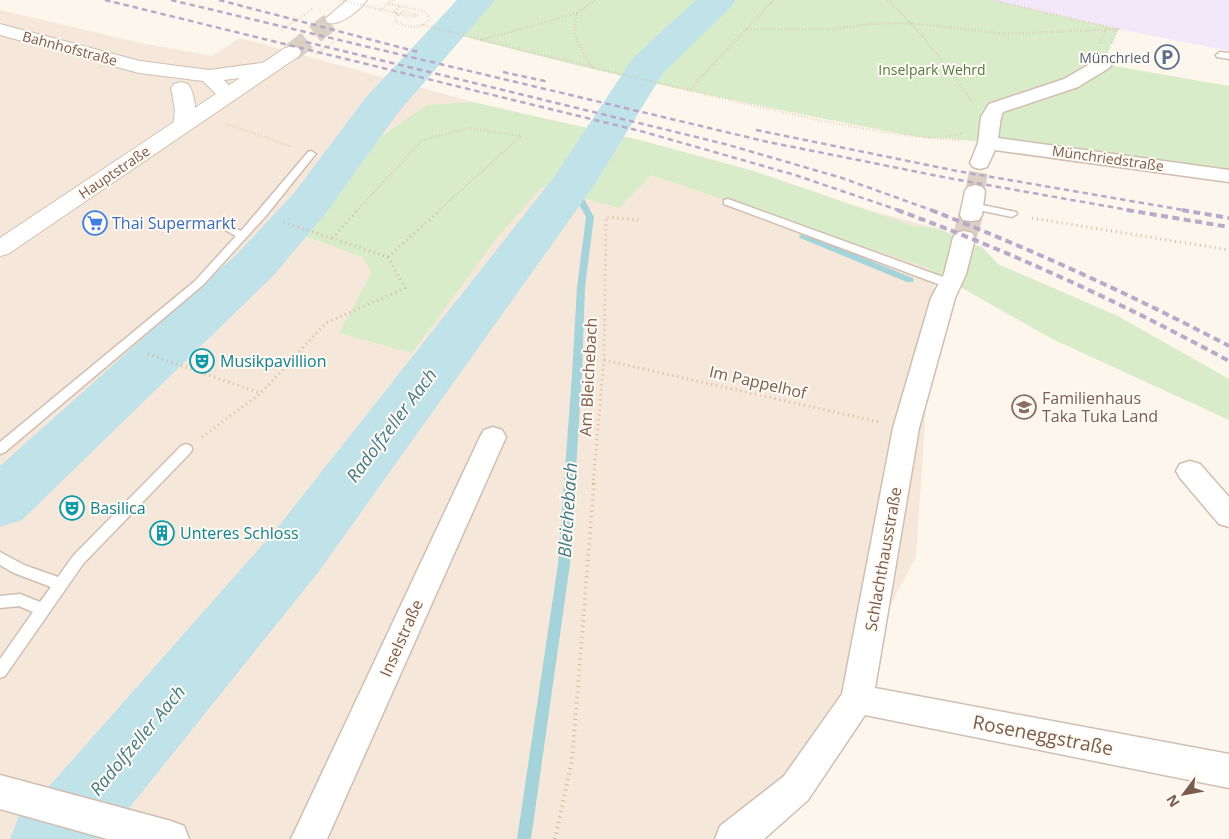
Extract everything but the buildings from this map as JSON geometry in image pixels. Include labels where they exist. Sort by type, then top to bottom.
[{"type":"street","points":[[334,19],[358,0]]},
{"type":"street","name":"Bahnhofstraße","points":[[0,30],[139,66],[209,76],[268,68]]},
{"type":"street","name":"Hauptstraße","points":[[0,250],[292,52]]},
{"type":"street","points":[[980,163],[988,143],[991,117],[996,108],[1071,83],[1103,64]]},
{"type":"street","name":"Bahnhofstraße","points":[[139,66],[181,88],[228,94]]},
{"type":"street","points":[[209,76],[228,94]]},
{"type":"street","points":[[181,88],[185,110],[183,126]]},
{"type":"street","name":"Münchriedstraße","points":[[988,143],[1036,148],[1229,176]]},
{"type":"street","name":"Schlachthausstraße","points":[[733,839],[796,788],[857,699],[906,428],[943,298],[955,274],[964,238]]},
{"type":"street","name":"Inselstraße","points":[[310,839],[493,437]]},
{"type":"street","points":[[1190,471],[1229,516]]},
{"type":"street","name":"Roseneggstraße","points":[[857,699],[1229,771]]},
{"type":"street","points":[[0,792],[164,837]]},
{"type":"lane","points":[[0,449],[199,283],[243,235],[311,154]]},
{"type":"lane","points":[[728,202],[950,284]]},
{"type":"lane","points":[[973,204],[1012,214]]},
{"type":"lane","points":[[230,230],[243,235]]},
{"type":"lane","points":[[0,671],[78,560],[186,449]]},
{"type":"lane","points":[[0,558],[19,569],[61,584]]},
{"type":"lane","points":[[0,602],[20,600],[43,610]]},
{"type":"path","points":[[340,0],[397,14],[403,11],[418,15],[414,18],[407,16],[400,14],[393,12],[400,6]]},
{"type":"path","points":[[393,0],[388,4],[415,9],[429,14],[428,22],[410,27],[402,25],[395,18],[397,14]]},
{"type":"path","points":[[480,40],[577,13],[596,0]]},
{"type":"path","points":[[689,91],[773,0]]},
{"type":"path","points":[[888,0],[927,41],[970,99],[991,117]]},
{"type":"path","points":[[992,0],[1118,29]]},
{"type":"path","points":[[280,32],[317,6]]},
{"type":"path","points":[[577,13],[572,27],[576,42],[593,68]]},
{"type":"path","points":[[745,29],[831,29],[871,24],[910,23],[1006,34],[1118,29]]},
{"type":"path","points":[[422,25],[615,74],[783,112],[925,138],[945,138],[988,143]]},
{"type":"path","points":[[1103,64],[1118,29]]},
{"type":"path","points":[[226,124],[311,154]]},
{"type":"path","points":[[332,238],[422,140],[470,128],[521,136],[388,257]]},
{"type":"path","points":[[1012,214],[1229,250]]},
{"type":"path","name":"Am Bleichebach","points":[[555,839],[572,761],[604,360],[606,217],[638,220]]},
{"type":"path","points":[[186,449],[260,394],[326,323],[405,288],[388,257],[280,221]]},
{"type":"path","points":[[144,352],[260,394]]},
{"type":"path","name":"Im Pappelhof","points":[[604,360],[906,428]]},
{"type":"shaded area","points":[[992,0],[1229,0],[1229,51],[1118,29]]},
{"type":"shaded area","points":[[0,10],[141,43],[212,56],[240,38],[938,229],[916,557],[767,839],[0,839]]},
{"type":"green space","name":"Inselpark Wehrd","points":[[477,0],[992,0],[1118,29],[1103,64],[1229,86],[1229,176],[1036,148],[945,138],[925,138],[752,104],[580,66],[466,37],[449,29]]},
{"type":"green space","points":[[473,102],[640,140],[754,171],[914,226],[937,228],[983,248],[998,264],[1118,316],[1229,379],[1229,420],[1052,339],[925,267],[651,175],[619,208],[542,187],[497,238],[412,353],[339,333],[372,272],[362,257],[296,233],[369,145],[427,105]]},
{"type":"waterway","name":"Radolfzeller Aach","points":[[0,503],[255,265],[310,203],[382,105],[477,0]]},
{"type":"waterway","name":"Radolfzeller Aach","points":[[49,839],[79,810],[297,551],[572,184],[647,66],[717,0]]},
{"type":"waterway","name":"Bleichebach","points":[[524,839],[564,564],[581,287],[590,217],[572,184]]},
{"type":"waterway","points":[[803,236],[910,280]]},
{"type":"tunnel","points":[[292,52],[334,19]]},
{"type":"tunnel","points":[[975,191],[980,163]]},
{"type":"tunnel","points":[[964,238],[971,215]]},
{"type":"railway","points":[[105,0],[644,132],[795,175],[901,211]]},
{"type":"railway","points":[[171,0],[768,142],[948,178],[1134,211]]},
{"type":"railway","points":[[219,0],[418,52]]},
{"type":"railway","points":[[306,42],[725,144],[842,178],[934,211]]},
{"type":"railway","points":[[503,72],[549,82]]},
{"type":"railway","points":[[756,130],[957,171],[1189,211]]},
{"type":"railway","points":[[897,210],[982,243],[1066,280],[1148,319],[1229,361]]},
{"type":"railway","points":[[931,210],[1082,274],[1229,346]]},
{"type":"railway","points":[[1127,210],[1229,227]]},
{"type":"railway","points":[[1182,210],[1229,218]]},
{"type":"place","name":"Münchried","points":[[1167,57]]},
{"type":"place","name":"Thai Supermarkt","points":[[95,223]]},
{"type":"place","name":"Musikpavillion","points":[[202,361]]},
{"type":"place","name":"Familienhaus Taka Tuka Land","points":[[1024,407]]},
{"type":"place","name":"Basilica","points":[[72,508]]},
{"type":"place","name":"Unteres Schloss","points":[[162,533]]}]
